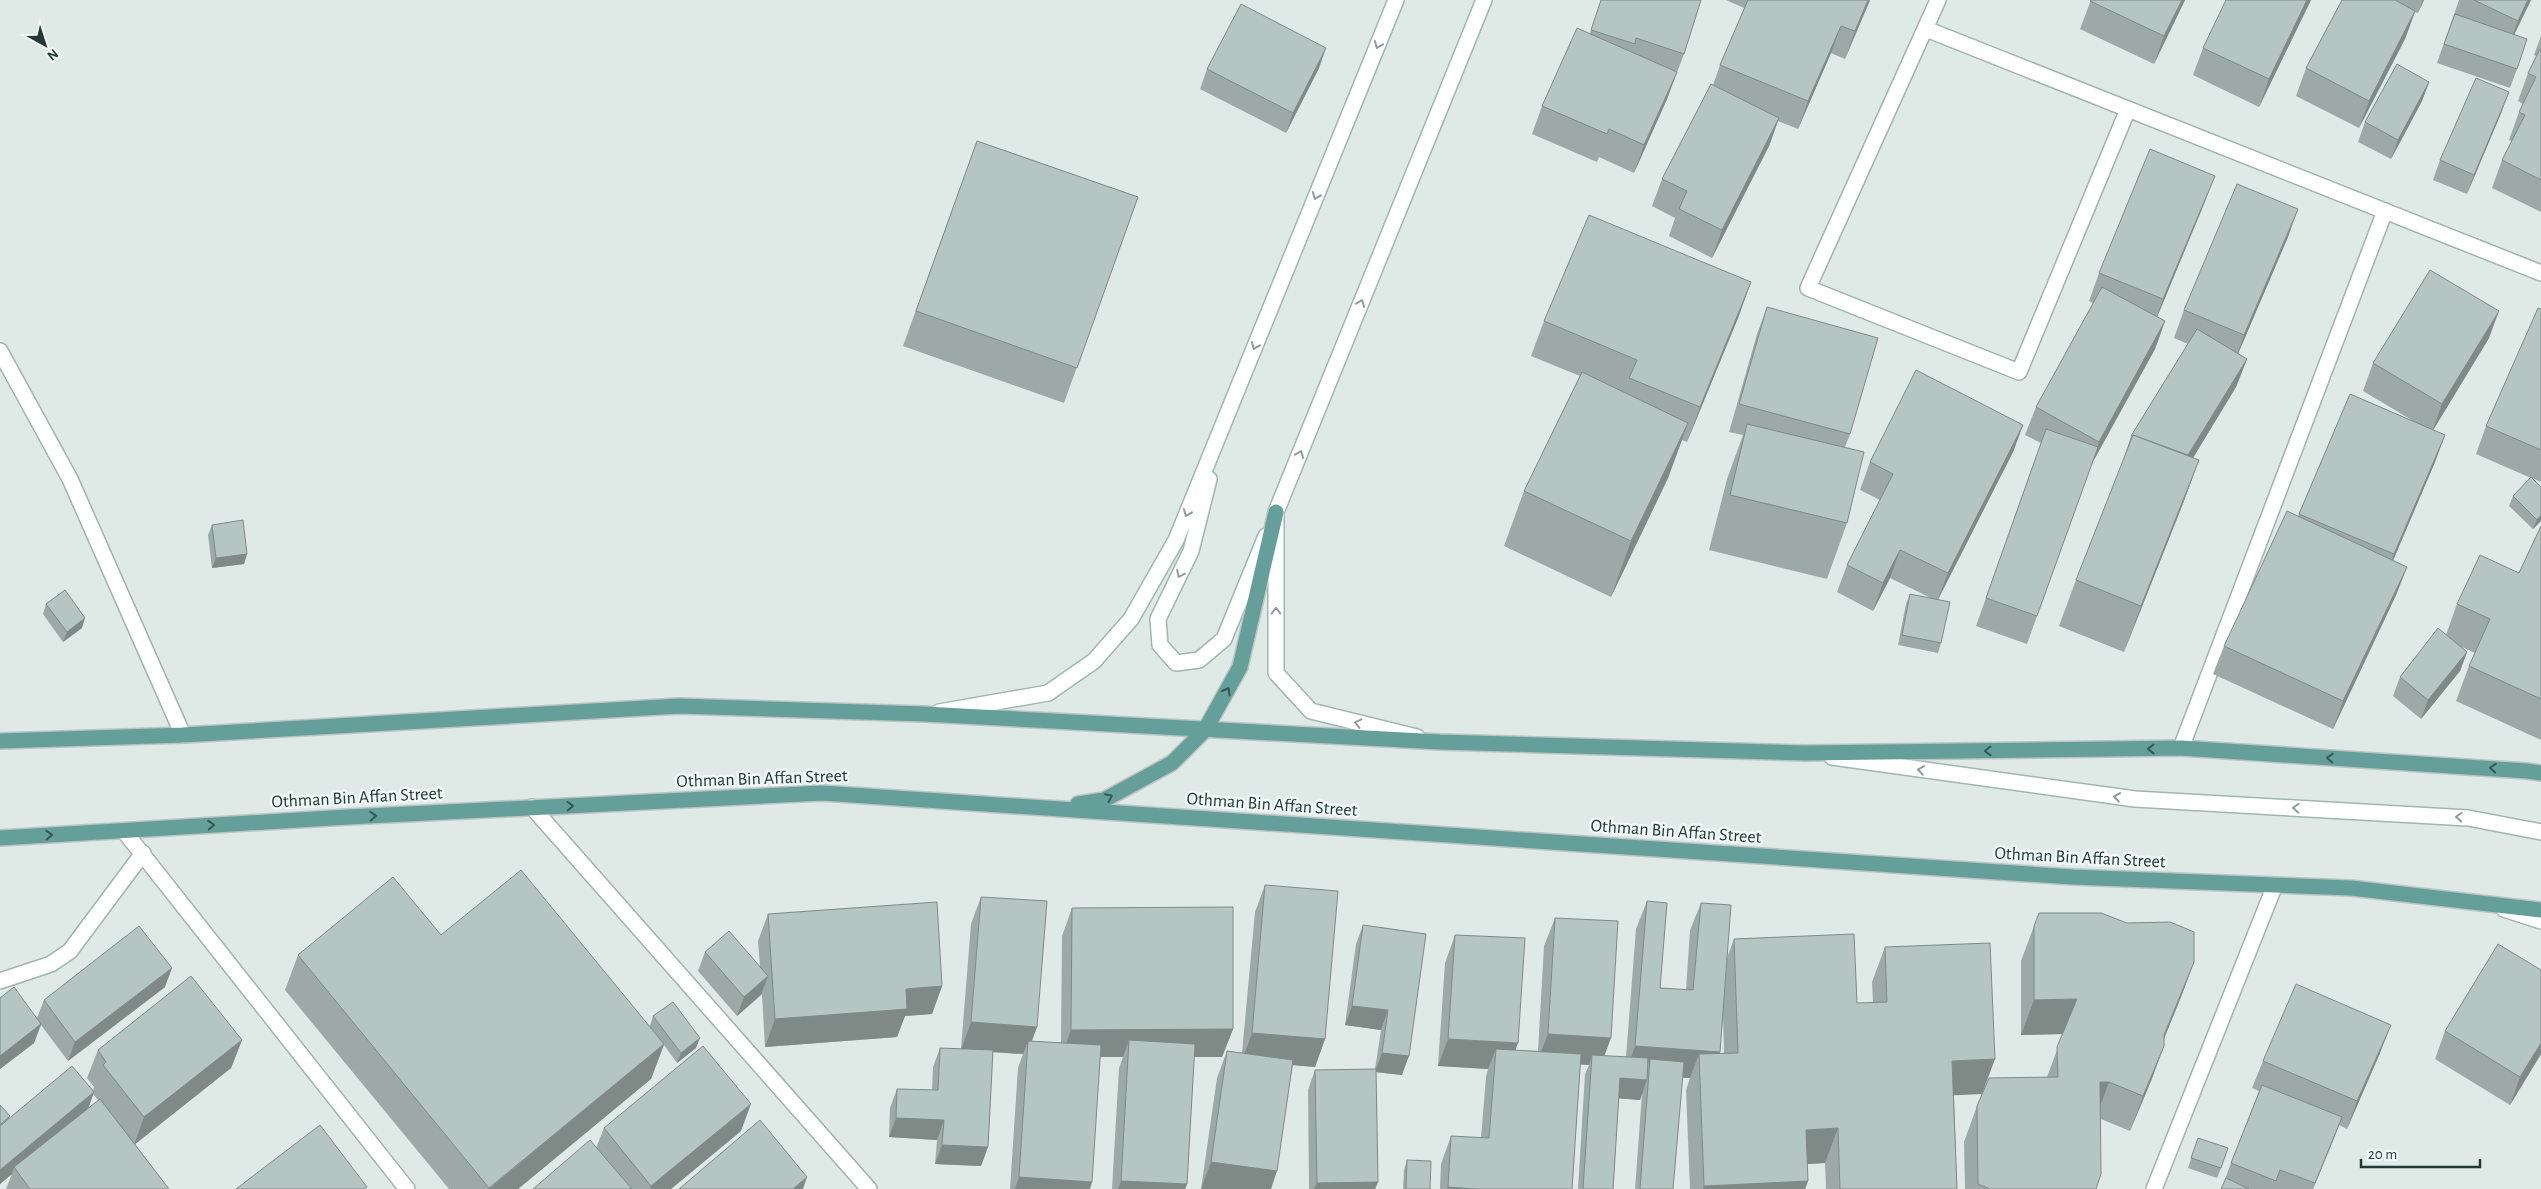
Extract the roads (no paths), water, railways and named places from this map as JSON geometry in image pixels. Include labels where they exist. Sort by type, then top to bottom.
[{"type":"main road","points":[[1045,808],[1104,800],[1172,763],[1205,730],[1240,667],[1276,512]]},
{"type":"main road","points":[[0,741],[183,735],[679,706],[924,714],[1440,742],[1805,753],[2181,748],[2527,771],[2541,774]]},
{"type":"main road","name":"Othman Bin Affan Street","points":[[0,838],[532,807],[822,793],[2073,877],[2351,888],[2479,901],[2541,910]]},
{"type":"street","points":[[924,714],[1048,693],[1094,661],[1131,619],[1176,540],[1396,0]]},
{"type":"street","points":[[1222,426],[1190,551],[1158,619],[1160,645],[1176,663],[1199,660],[1224,639],[1484,0]]},
{"type":"street","points":[[1938,0],[1808,288],[2019,372],[2128,109]]},
{"type":"street","points":[[1926,29],[2541,273]]},
{"type":"street","points":[[2181,748],[2385,211]]},
{"type":"street","points":[[0,350],[70,480],[183,735]]},
{"type":"street","points":[[1276,512],[1276,673],[1311,712],[1440,742]]},
{"type":"street","points":[[1805,753],[2135,799],[2468,818],[2541,832]]},
{"type":"street","points":[[532,807],[869,1189]]},
{"type":"street","points":[[124,831],[407,1189]]},
{"type":"street","points":[[0,981],[51,964],[70,951],[143,853]]},
{"type":"street","points":[[2154,1189],[2276,885]]},
{"type":"street","points":[[2479,901],[2541,921]]}]
